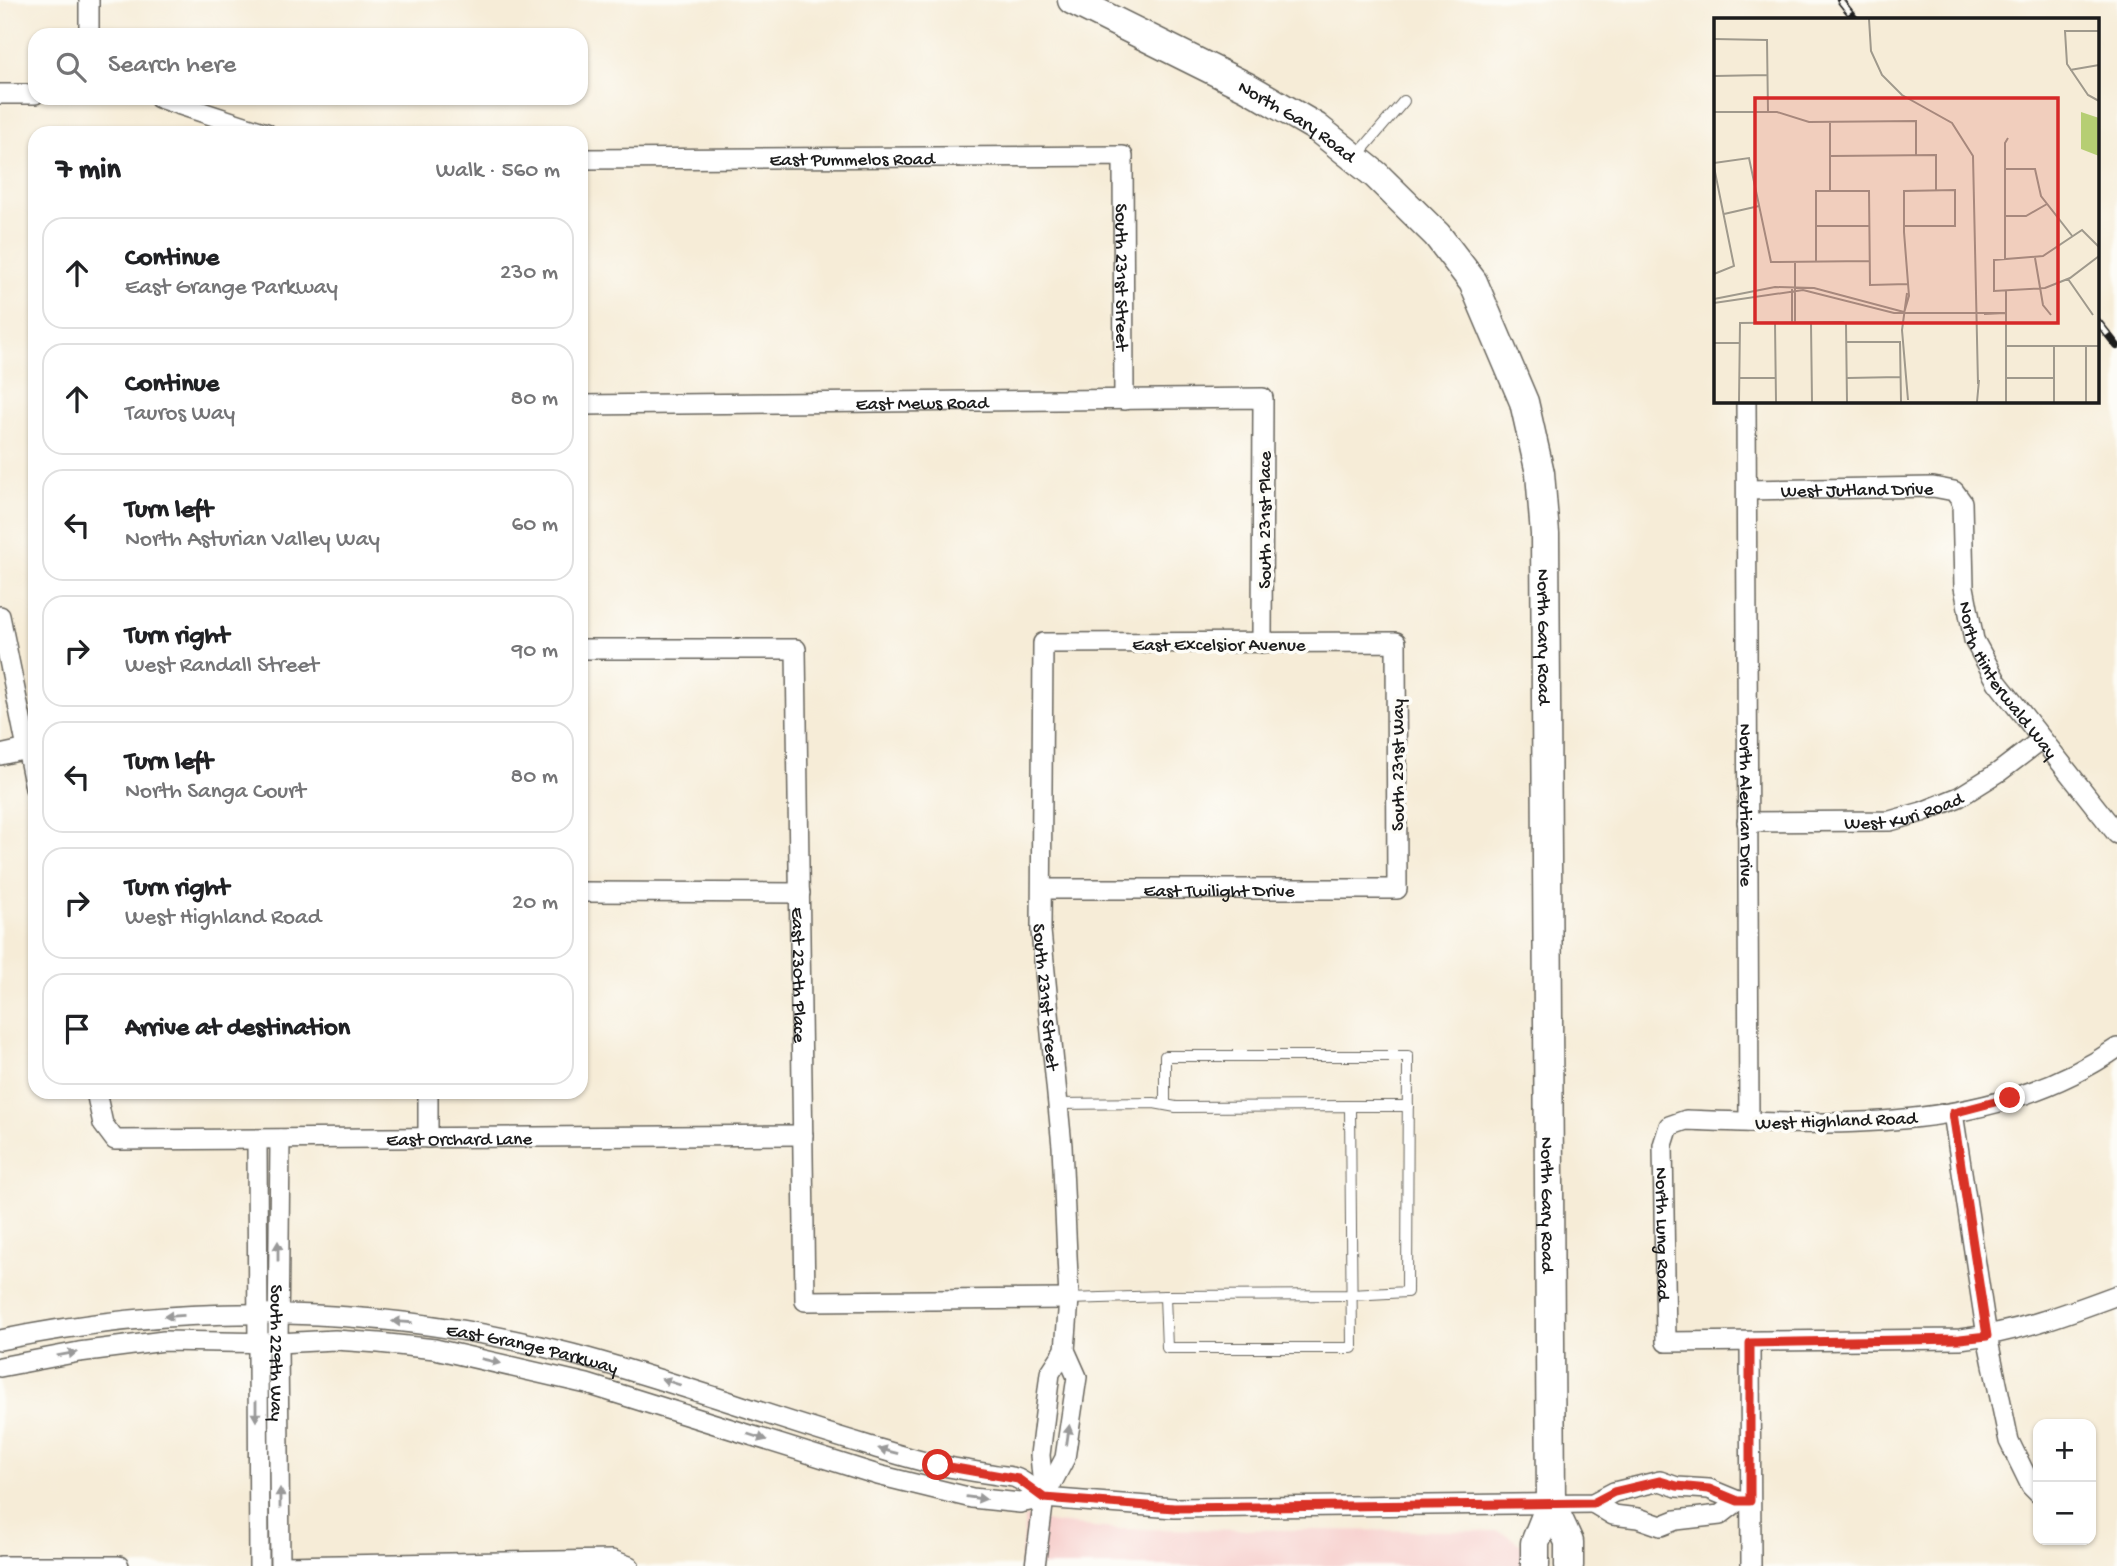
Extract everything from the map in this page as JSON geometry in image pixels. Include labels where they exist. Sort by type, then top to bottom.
[{"type":"main road","name":"North Gary Road","points":[[1072,0],[1247,87],[1316,127],[1376,175],[1437,235],[1473,282],[1524,402],[1540,473],[1545,534],[1551,1503],[1535,1543],[1535,1566]]},
{"type":"main road","name":"North Gary Road","points":[[1551,1503],[1569,1542],[1569,1566]]},
{"type":"street","points":[[89,0],[89,28]]},
{"type":"street","points":[[0,94],[28,94]]},
{"type":"street","points":[[180,105],[245,126]]},
{"type":"street","name":"East Pummelos Road","points":[[588,159],[1123,156]]},
{"type":"street","name":"South 231st Street","points":[[1123,156],[1124,400]]},
{"type":"street","name":"East Mews Road","points":[[588,405],[1263,398]]},
{"type":"street","name":"South 231st Place","points":[[1262,643],[1263,398]]},
{"type":"street","name":"North Aleutian Drive","points":[[1746,402],[1749,1122]]},
{"type":"street","name":"West Jutland Drive","points":[[1747,490],[1933,487],[1954,491],[1962,502]]},
{"type":"street","name":"North Hinterwald Way","points":[[1962,502],[1964,587],[1975,640],[1997,682],[2040,740],[2117,834]]},
{"type":"street","points":[[0,616],[28,754]]},
{"type":"street","name":"East Excelsior Avenue","points":[[1043,643],[1396,642]]},
{"type":"street","name":"South 231st Way","points":[[1396,642],[1397,889]]},
{"type":"street","name":"South 231st Street","points":[[1043,643],[1042,945],[1058,1104],[1069,1299],[1065,1350],[1077,1377],[1065,1458],[1044,1498]]},
{"type":"street","name":"East 230th Place","points":[[588,649],[796,649],[805,1301],[1069,1299]]},
{"type":"street","name":"West Kuri Road","points":[[1747,822],[1890,821],[1959,797],[1999,772],[2040,740]]},
{"type":"street","points":[[0,755],[27,749]]},
{"type":"street","name":"East Twilight Drive","points":[[1042,889],[1397,889]]},
{"type":"street","points":[[588,892],[800,892]]},
{"type":"street","name":"West Highland Road","points":[[1669,1126],[1686,1120],[1897,1121],[1953,1113],[2010,1098],[2059,1081],[2117,1048]]},
{"type":"street","name":"East Orchard Lane","points":[[98,1099],[103,1124],[115,1140],[803,1135]]},
{"type":"street","points":[[428,1099],[428,1138]]},
{"type":"street","points":[[1953,1113],[1987,1336],[2009,1441],[2033,1488]]},
{"type":"street","name":"North Lung Road","points":[[1669,1126],[1662,1145],[1666,1342],[1750,1343]]},
{"type":"street","name":"South 229th Way","points":[[280,1139],[278,1343],[282,1566]]},
{"type":"street","name":"South 229th Way","points":[[257,1140],[259,1566]]},
{"type":"street","points":[[1751,1566],[1744,1501],[1750,1343],[1960,1339],[1987,1336],[2025,1327],[2117,1295]]},
{"type":"street","name":"East Grange Parkway","points":[[0,1340],[77,1325],[144,1318],[317,1316],[415,1323],[496,1336],[571,1353],[662,1379],[878,1449],[938,1465],[1018,1479],[1044,1498]]},
{"type":"street","name":"East Grange Parkway","points":[[0,1367],[79,1352],[164,1341],[278,1343],[335,1340],[435,1349],[587,1384],[826,1460],[972,1498],[1020,1503],[1044,1498],[1174,1508],[1593,1503]]},
{"type":"street","name":"South 231st Street","points":[[1035,1566],[1044,1498],[1040,1455],[1050,1373],[1065,1350]]},
{"type":"street","points":[[1660,1481],[1677,1486],[1709,1489],[1744,1501],[1720,1516],[1676,1520],[1661,1525],[1638,1518],[1613,1516],[1593,1503],[1614,1492],[1660,1481]]},
{"type":"street","points":[[1676,1520],[1682,1500],[1677,1486]]},
{"type":"street","points":[[282,1566],[612,1560],[628,1566]]},
{"type":"street","points":[[0,1566],[119,1566]]},
{"type":"lane","points":[[1355,158],[1404,101]]},
{"type":"lane","points":[[1069,1299],[1407,1292],[1408,1056],[1165,1056],[1165,1104]]},
{"type":"lane","points":[[1058,1104],[1165,1104],[1176,1107],[1408,1106]]},
{"type":"lane","points":[[1165,1296],[1167,1348],[1352,1348],[1350,1106]]},
{"type":"shaded area","points":[[1025,1517],[1115,1529],[1496,1531],[1508,1535],[1521,1545],[1523,1566],[1020,1566]]},
{"type":"railway","points":[[1840,0],[1854,18]]},
{"type":"railway","points":[[2100,325],[2117,346]]},
{"type":"route","points":[[938,1465],[1018,1479],[1044,1498],[1174,1508],[1593,1503],[1614,1492],[1660,1481],[1677,1486],[1709,1489],[1738,1501],[1750,1501],[1750,1343],[1960,1339],[1987,1336],[1953,1113],[2010,1098]]}]
